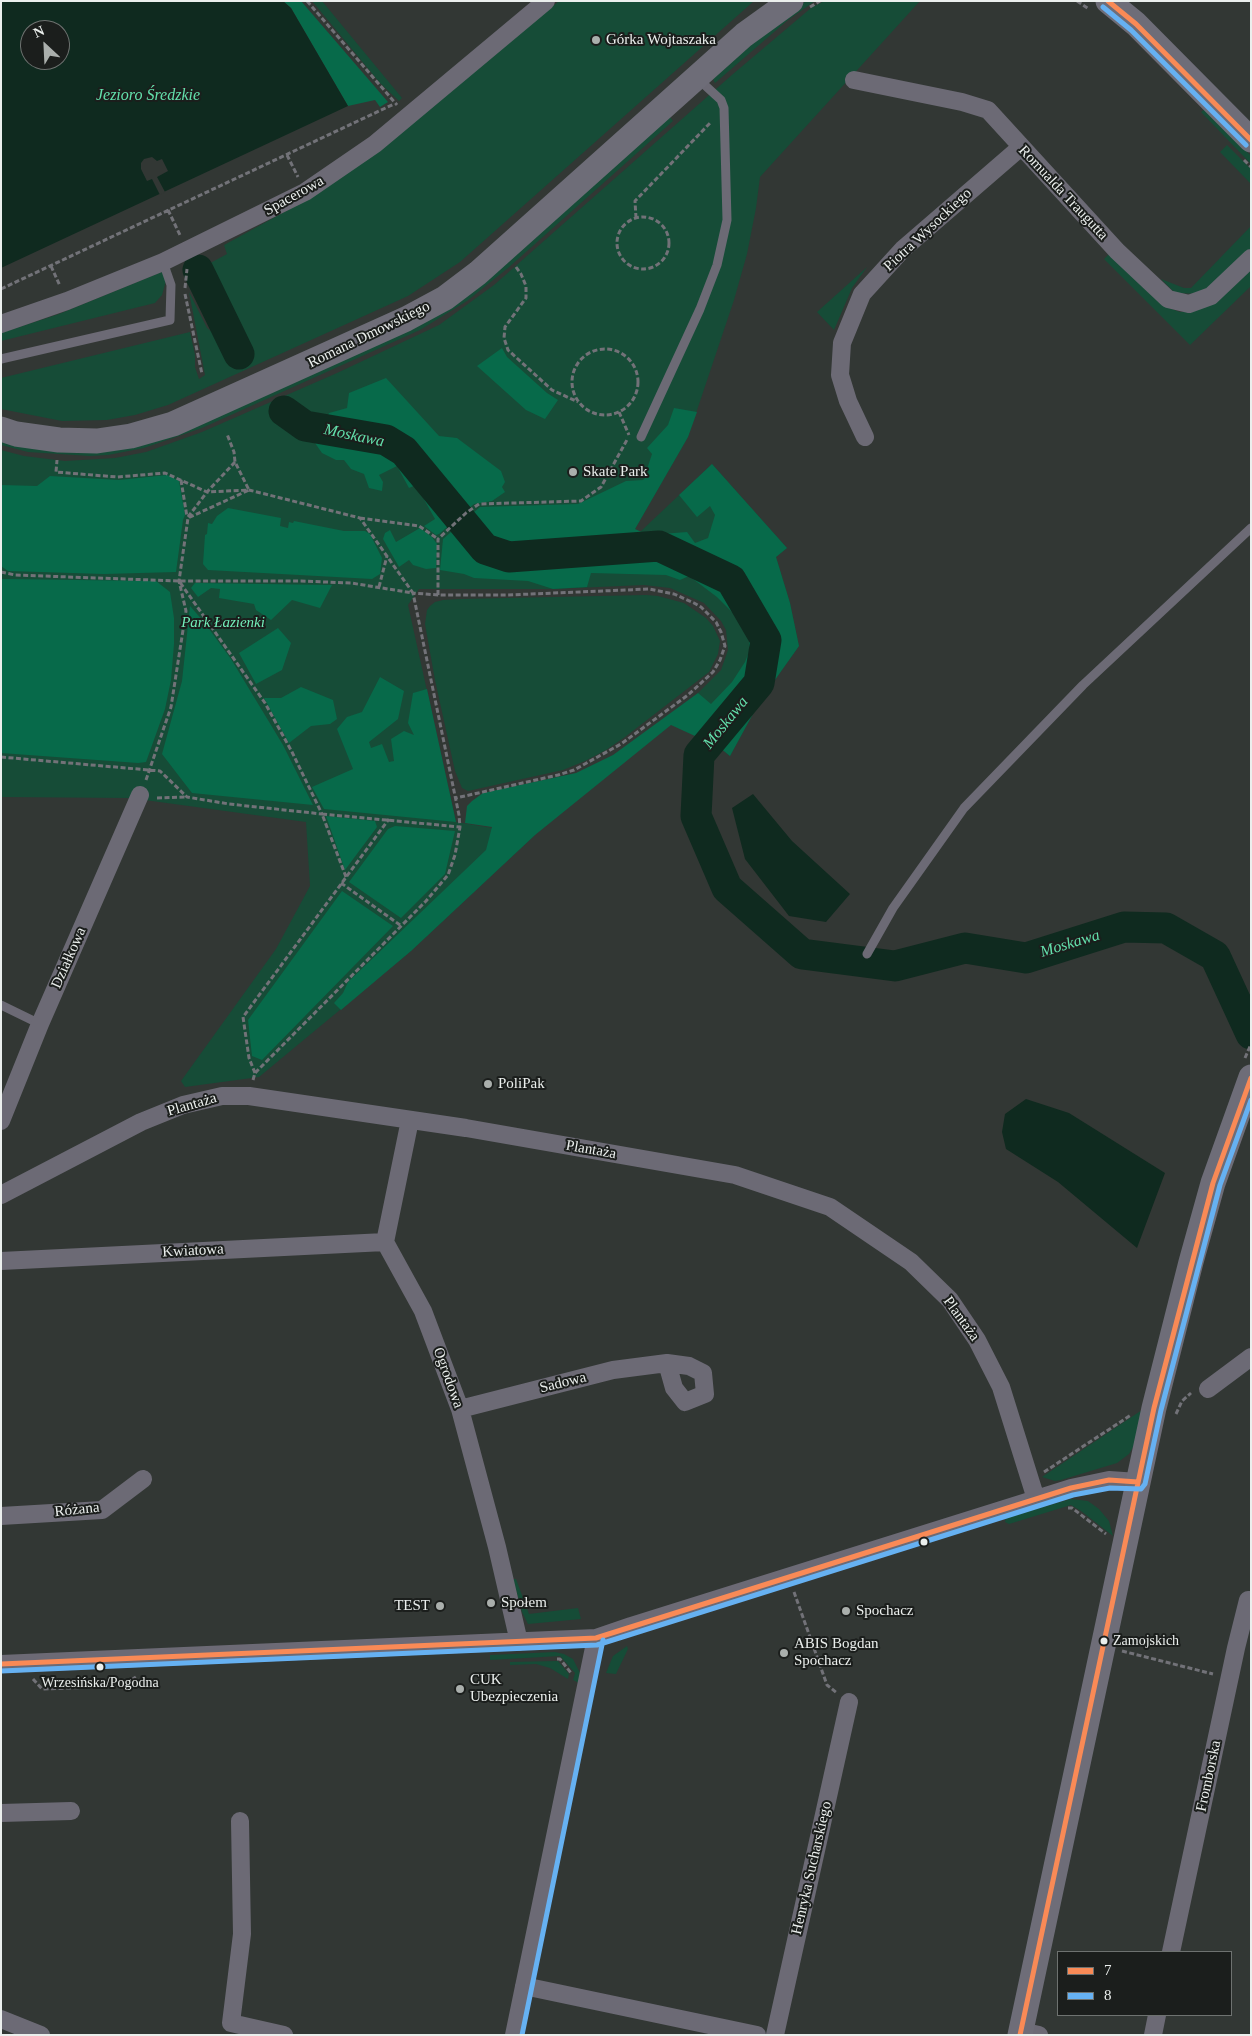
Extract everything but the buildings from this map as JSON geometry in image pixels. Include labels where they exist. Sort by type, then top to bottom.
[{"type":"street","name":"Spacerowa","points":[[1,324],[67,301],[163,262],[306,192],[375,144],[546,1]]},
{"type":"street","name":"Romana Dmowskiego","points":[[1,429],[16,434],[59,440],[97,441],[131,436],[173,424],[406,319],[445,298],[478,274],[744,35],[791,1]]},
{"type":"street","points":[[1108,1],[1136,24],[1251,140]]},
{"type":"street","name":"Romualda Traugutta","points":[[854,80],[962,102],[988,110],[1117,251],[1168,299],[1189,304],[1211,296],[1251,258]]},
{"type":"street","name":"Piotra Wysockiego","points":[[865,437],[848,401],[840,375],[842,343],[862,294],[903,249],[1021,147]]},
{"type":"street","name":"Działkowa","points":[[1,1121],[40,1024],[140,795]]},
{"type":"street","points":[[1027,2033],[1138,1482],[1191,1262],[1247,1068]]},
{"type":"street","name":"Plantaża","points":[[1,1195],[141,1122],[183,1105],[222,1096],[249,1096],[410,1120],[735,1176],[830,1207],[912,1262],[950,1300],[972,1332],[1001,1387],[1036,1499]]},
{"type":"street","points":[[385,1242],[410,1120]]},
{"type":"street","name":"Kwiatowa","points":[[1,1261],[385,1242]]},
{"type":"street","name":"Ogrodowa","points":[[385,1242],[423,1311],[460,1409],[497,1547],[519,1642]]},
{"type":"street","points":[[1208,1389],[1251,1356]]},
{"type":"street","name":"Sadowa","points":[[460,1409],[613,1370],[667,1364]]},
{"type":"street","name":"Różana","points":[[1,1516],[102,1510],[143,1479]]},
{"type":"street","points":[[1,1664],[596,1638],[1098,1481],[1121,1480],[1138,1482]]},
{"type":"street","name":"Fromborska","points":[[1171,1951],[1250,1600]]},
{"type":"street","points":[[514,2035],[596,1638]]},
{"type":"street","name":"Henryka Sucharskiego","points":[[775,2035],[849,1702]]},
{"type":"street","points":[[1,1813],[71,1811]]},
{"type":"street","points":[[240,1821],[242,1934],[231,2023],[284,2035]]},
{"type":"street","points":[[524,1986],[757,2035]]},
{"type":"street","points":[[1153,2035],[1157,2016]]},
{"type":"street","points":[[1,2019],[41,2035]]},
{"type":"lane","points":[[641,438],[700,309],[717,265],[727,220],[724,108],[721,100],[697,78]]},
{"type":"lane","points":[[1,360],[170,320],[171,285],[163,262]]},
{"type":"lane","points":[[867,954],[892,908],[964,808],[1083,685],[1251,528]]},
{"type":"lane","points":[[1,1005],[40,1024]]},
{"type":"path","points":[[307,1],[401,109]]},
{"type":"path","points":[[1,289],[396,103]]},
{"type":"path","points":[[636,218],[635,201],[724,108]]},
{"type":"path","points":[[287,155],[306,192]]},
{"type":"path","points":[[168,210],[187,251],[185,293],[202,374]]},
{"type":"path","points":[[636,218],[648,218],[659,222],[666,231],[669,242],[667,254],[660,263],[650,268],[639,269],[633,267],[620,256],[617,244],[620,233],[626,224],[636,218]]},
{"type":"path","points":[[514,265],[521,274],[526,286],[526,298],[505,327],[504,338],[508,350],[552,390],[578,402]]},
{"type":"path","points":[[51,266],[67,301]]},
{"type":"path","points":[[599,349],[612,350],[625,355],[634,366],[638,379],[636,392],[630,404],[619,412],[608,415],[597,414],[586,410],[578,402],[572,390],[572,377],[577,364],[586,354],[599,349]]},
{"type":"path","points":[[619,412],[629,435]]},
{"type":"path","points":[[227,434],[234,452],[235,462],[249,490]]},
{"type":"path","points":[[629,435],[641,438]]},
{"type":"path","points":[[438,595],[438,539],[466,513],[479,504],[581,501],[601,487],[629,435]]},
{"type":"path","points":[[58,456],[56,472],[117,476],[165,473],[207,492],[249,490],[360,518],[419,526],[438,539]]},
{"type":"path","points":[[188,518],[207,492],[235,462]]},
{"type":"path","points":[[150,771],[171,707],[186,611],[178,581],[188,518],[181,480]]},
{"type":"path","points":[[188,518],[249,490]]},
{"type":"path","points":[[249,1096],[255,1072],[426,901],[448,875],[455,855],[460,827],[456,798],[413,592],[360,518]]},
{"type":"path","points":[[379,587],[387,556]]},
{"type":"path","points":[[1,572],[15,575],[178,581],[351,583],[438,595],[508,595],[649,589],[682,598],[701,607],[716,622],[722,632],[724,646],[720,660],[707,678],[660,716],[607,753],[574,770],[558,775],[456,798]]},
{"type":"path","points":[[178,581],[265,703],[292,752],[322,814],[346,877]]},
{"type":"path","points":[[1,757],[160,771],[187,798],[322,814],[460,827]]},
{"type":"path","points":[[255,1072],[249,1058],[243,1017],[389,819]]},
{"type":"path","points":[[342,883],[400,925]]},
{"type":"path","points":[[1247,1068],[1251,1044]]},
{"type":"path","points":[[1039,1467],[1044,1473],[1132,1413]]},
{"type":"path","points":[[1067,1508],[1072,1508],[1111,1538]]},
{"type":"path","points":[[789,1578],[828,1685],[849,1702]]},
{"type":"path","points":[[1105,1646],[1231,1678]]},
{"type":"path","points":[[554,1658],[560,1659],[571,1673],[572,1678]]},
{"type":"path","points":[[31,1676],[42,1689],[122,1686],[134,1677],[139,1676]]},
{"type":"green space","points":[[283,1],[301,1],[388,102],[380,107],[375,100],[348,106],[291,8]]},
{"type":"green space","points":[[312,1],[322,1],[402,98],[399,101],[380,83]]},
{"type":"green space","points":[[559,1],[754,1],[460,262],[408,296],[168,405],[135,415],[107,420],[62,421],[1,409],[1,378],[190,332],[195,355],[195,367],[199,379],[205,375],[189,292],[207,328],[222,340],[229,354],[235,355],[242,350],[211,275],[203,267],[227,254],[224,245],[310,198],[380,149]]},
{"type":"green space","points":[[806,1],[815,1],[788,20],[715,83],[713,79],[769,29]]},
{"type":"green space","name":"Park Łazienki","points":[[824,1],[920,1],[760,177],[747,254],[734,300],[688,437],[635,529],[640,532],[712,464],[787,548],[776,557],[790,603],[799,646],[760,701],[730,756],[719,747],[698,693],[721,670],[728,650],[726,630],[721,621],[704,603],[670,588],[644,585],[553,589],[419,589],[408,605],[456,822],[535,835],[411,951],[259,1077],[185,1087],[181,1081],[276,949],[310,886],[306,822],[130,798],[1,797],[1,450],[24,456],[65,461],[115,458],[146,452],[202,432],[337,373],[439,325],[494,285],[733,74],[811,8]]},
{"type":"green space","points":[[1205,109],[1251,156],[1251,164],[1201,112]]},
{"type":"green space","points":[[670,117],[673,121],[508,268],[467,301],[420,330],[202,428],[144,448],[108,455],[90,456],[28,452],[1,445],[1,441],[62,451],[357,353]]},
{"type":"green space","points":[[1227,145],[1251,169],[1251,184],[1220,152]]},
{"type":"green space","points":[[1251,226],[1251,249],[1212,289],[1202,294],[1175,293],[1161,279],[1184,288],[1191,288]]},
{"type":"green space","points":[[1109,254],[1164,306],[1180,312],[1191,311],[1251,269],[1251,286],[1190,345],[1104,259]]},
{"type":"green space","points":[[867,267],[852,288],[834,330],[817,312]]},
{"type":"green space","points":[[164,271],[166,281],[162,295],[155,303],[1,341],[1,333],[59,314]]},
{"type":"green space","points":[[502,348],[507,357],[547,393],[558,400],[545,419],[526,410],[477,366]]},
{"type":"green space","points":[[386,378],[439,436],[457,438],[501,471],[505,482],[502,487],[505,492],[492,501],[474,504],[436,535],[424,526],[435,519],[416,485],[409,488],[397,466],[379,475],[383,482],[382,491],[369,488],[364,474],[351,469],[344,460],[336,460],[322,453],[315,443],[329,413],[347,408],[349,393]]},
{"type":"green space","points":[[674,408],[697,412],[688,437],[635,529],[648,535],[687,532],[695,543],[708,538],[715,515],[710,506],[697,517],[679,495],[712,464],[787,548],[776,557],[790,603],[799,646],[760,701],[730,756],[719,747],[671,725],[535,835],[411,951],[341,1010],[334,1003],[343,993],[348,982],[486,850],[492,827],[465,823],[467,806],[472,801],[483,793],[576,773],[613,755],[698,693],[711,704],[732,682],[745,662],[749,652],[749,641],[740,620],[717,597],[689,576],[680,580],[666,575],[591,573],[587,587],[553,589],[528,581],[474,578],[464,574],[440,570],[443,539],[480,507],[578,504],[626,481],[643,480],[649,474],[647,469],[652,454],[647,448],[668,425]]},
{"type":"green space","points":[[167,475],[179,481],[185,515],[176,572],[104,574],[8,571],[1,566],[1,485],[37,486],[50,476],[119,480]]},
{"type":"green space","points":[[228,508],[281,518],[280,526],[288,528],[289,522],[293,523],[294,521],[344,531],[365,531],[370,534],[382,558],[380,574],[372,579],[208,570],[203,564],[205,535],[207,534],[208,523],[212,524],[217,516]]},
{"type":"green space","points":[[420,528],[432,537],[437,544],[436,568],[426,569],[413,565],[409,560],[399,567],[383,539],[385,533],[390,530],[396,542]]},
{"type":"green space","points":[[1,579],[156,581],[170,592],[174,618],[171,680],[165,709],[146,762],[1,753]]},
{"type":"green space","points":[[195,583],[332,585],[320,608],[292,600],[271,620],[256,610],[254,604],[219,598],[220,589],[211,588],[198,597],[191,588]]},
{"type":"green space","points":[[646,595],[684,603],[706,618],[713,626],[720,641],[718,654],[709,672],[625,737],[585,761],[563,770],[468,791],[462,788],[455,771],[425,624],[427,610],[430,606],[435,602],[443,600],[461,599]]},
{"type":"green space","points":[[190,606],[231,659],[283,745],[313,805],[192,793],[162,754],[182,681]]},
{"type":"green space","points":[[278,628],[291,643],[282,670],[256,684],[239,653]]},
{"type":"green space","points":[[380,677],[404,691],[398,719],[369,742],[371,748],[382,744],[389,762],[394,761],[391,739],[404,731],[414,735],[408,723],[413,693],[427,689],[456,822],[324,809],[312,787],[353,769],[337,729],[347,717],[362,712]]},
{"type":"green space","points":[[301,687],[333,700],[337,719],[330,724],[311,726],[289,743],[264,698],[281,698]]},
{"type":"green space","points":[[326,816],[375,821],[377,827],[345,870]]},
{"type":"green space","points":[[395,826],[455,831],[445,874],[401,918],[349,882],[388,829]]},
{"type":"green space","points":[[342,891],[393,926],[262,1060],[252,1056],[248,1020]]},
{"type":"green space","points":[[1142,1410],[1135,1444],[1129,1454],[1117,1463],[1061,1480],[1055,1481],[1042,1477]]},
{"type":"green space","points":[[1071,1499],[1088,1501],[1099,1509],[1109,1521],[1113,1536],[1071,1505],[1009,1524],[1005,1522],[1006,1518]]},
{"type":"green space","points":[[513,1579],[516,1579],[529,1614],[578,1608],[581,1619],[528,1624],[522,1612]]},
{"type":"green space","points":[[627,1646],[628,1649],[616,1674],[606,1673],[613,1656]]},
{"type":"green space","points":[[555,1652],[573,1659],[580,1673],[579,1683],[573,1680],[575,1673],[560,1656],[490,1660],[490,1655]]},
{"type":"green space","points":[[558,1661],[569,1674],[568,1679],[550,1668],[536,1664],[510,1665],[510,1662]]},
{"type":"water","name":"Jezioro Średzkie","points":[[1,1],[283,1],[291,8],[348,106],[1,268]]},
{"type":"water","points":[[203,267],[211,275],[233,319],[240,347],[236,349],[233,350],[216,324],[193,281],[192,272]]},
{"type":"water","points":[[753,794],[792,841],[850,894],[826,922],[789,916],[745,859],[732,808]]},
{"type":"water","points":[[1026,1099],[1069,1113],[1165,1173],[1137,1248],[1058,1182],[1006,1149],[1002,1132],[1005,1114]]},
{"type":"pier","points":[[152,157],[157,161],[162,159],[168,171],[157,177],[165,192],[160,195],[152,179],[147,181],[141,169],[141,163],[144,159]]},
{"type":"waterway","name":"Moskawa","points":[[198,270],[239,354]]},
{"type":"waterway","name":"Moskawa","points":[[284,411],[305,426],[386,440],[404,451],[485,549],[509,557],[659,546],[731,580],[766,640],[759,683],[699,755],[696,816],[727,888],[802,954],[895,966],[965,948],[1026,958],[1124,927],[1166,928],[1215,956],[1251,1034]]},
{"type":"transit line","name":"7","points":[[1108,1],[1136,24],[1251,140]]},
{"type":"transit line","name":"8","points":[[1103,7],[1131,30],[1246,145]]},
{"type":"transit line","name":"7","points":[[1020,2035],[1154,1408],[1213,1183],[1251,1078]]},
{"type":"transit line","name":"8","points":[[1,1671],[597,1645],[1073,1495],[1110,1488],[1141,1489],[1145,1484],[1161,1410],[1220,1185],[1251,1100]]},
{"type":"transit line","name":"7","points":[[1,1664],[596,1638],[1071,1488],[1109,1480],[1138,1482]]},
{"type":"transit line","name":"8","points":[[522,2035],[603,1640]]},
{"type":"place","name":"Górka Wojtaszaka","points":[[596,40]]},
{"type":"place","name":"Skate Park","points":[[573,472]]},
{"type":"place","name":"PoliPak","points":[[488,1084]]},
{"type":"place","name":"Społem","points":[[491,1603]]},
{"type":"place","name":"TEST","points":[[440,1606]]},
{"type":"place","name":"Spochacz","points":[[846,1611]]},
{"type":"place","name":"Zamojskich","points":[[1104,1641]]},
{"type":"place","name":"ABIS Bogdan Spochacz","points":[[784,1653]]},
{"type":"place","name":"Wrzesińska/Pogodna","points":[[100,1667]]},
{"type":"place","name":"CUK Ubezpieczenia","points":[[460,1689]]}]
